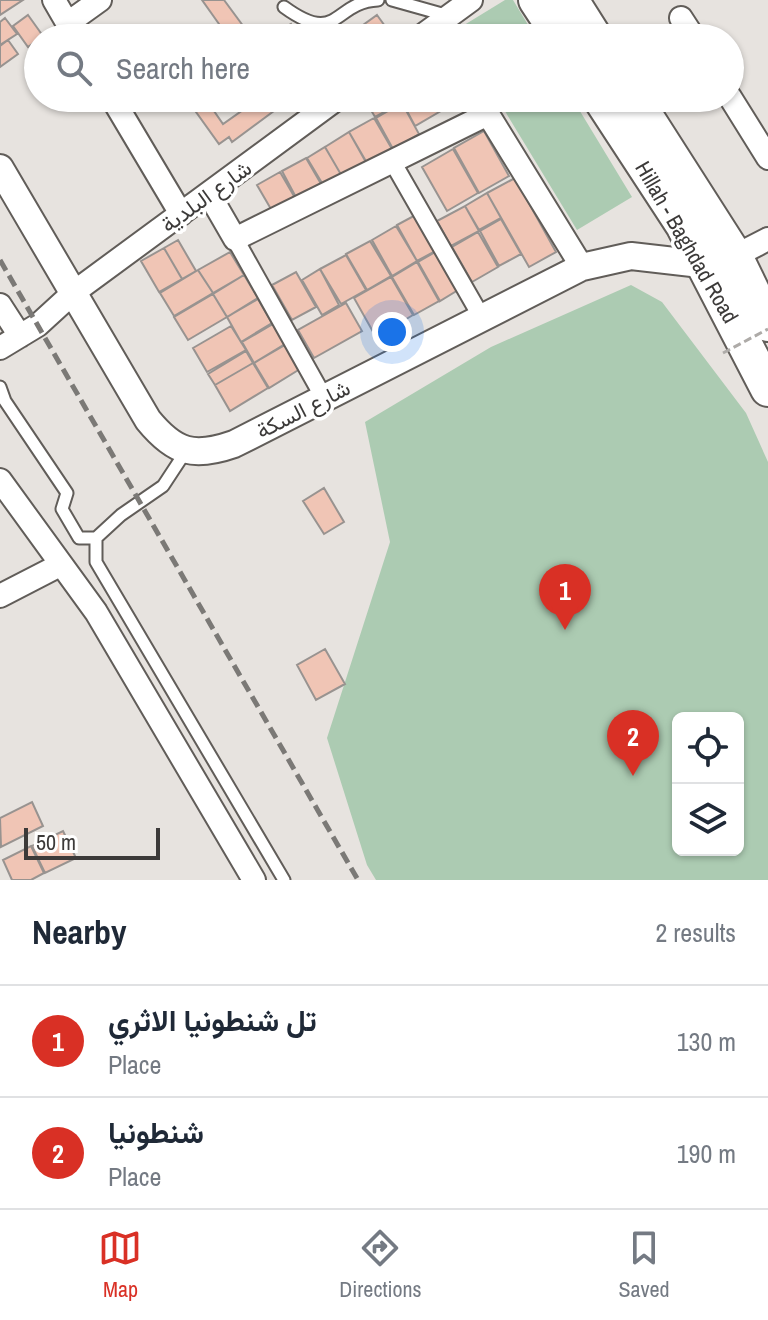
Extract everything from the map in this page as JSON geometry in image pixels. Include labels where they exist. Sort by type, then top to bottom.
[{"type":"main road","points":[[536,0],[552,24]]},
{"type":"main road","points":[[571,0],[586,24]]},
{"type":"main road","name":"Hillah - Baghdad Road","points":[[610,112],[720,260],[768,389]]},
{"type":"main road","points":[[641,112],[720,260],[768,326]]},
{"type":"street","points":[[54,0],[68,24]]},
{"type":"street","points":[[78,24],[100,0]]},
{"type":"street","points":[[681,18],[685,24]]},
{"type":"street","points":[[120,112],[181,214]]},
{"type":"street","name":"شارع البلدية","points":[[0,348],[319,112]]},
{"type":"street","points":[[235,239],[392,161],[473,112]]},
{"type":"street","points":[[487,112],[582,267]]},
{"type":"street","points":[[739,112],[768,158]]},
{"type":"street","points":[[392,161],[482,318]]},
{"type":"street","points":[[0,168],[148,420],[164,439],[186,451]]},
{"type":"street","points":[[209,194],[324,398]]},
{"type":"street","points":[[720,260],[768,239]]},
{"type":"street","name":"شارع السكة","points":[[186,451],[210,453],[234,444],[582,267],[631,256],[720,260]]},
{"type":"street","points":[[0,305],[20,336]]},
{"type":"street","points":[[0,480],[96,612],[254,880]]},
{"type":"street","points":[[0,596],[60,565]]},
{"type":"lane","points":[[284,7],[308,22],[326,24],[368,0],[378,0]]},
{"type":"lane","points":[[392,0],[448,18]]},
{"type":"lane","points":[[0,387],[5,401],[67,493],[62,509],[79,538],[96,538],[121,515],[163,486],[186,451]]},
{"type":"lane","points":[[96,538],[96,562],[284,880]]},
{"type":"path","points":[[723,353],[768,326]]},
{"type":"green space","points":[[505,0],[513,0],[528,24],[466,24]]},
{"type":"green space","points":[[505,112],[580,112],[632,197],[577,230]]},
{"type":"green space","points":[[631,285],[662,302],[746,413],[768,462],[768,880],[376,880],[367,865],[327,738],[390,542],[365,422],[491,347]]},
{"type":"building","points":[[0,0],[23,0],[0,15]]},
{"type":"building","points":[[202,0],[224,0],[242,24],[219,24]]},
{"type":"building","points":[[28,15],[34,24],[24,24],[24,41],[13,26]]},
{"type":"building","points":[[377,15],[384,24],[364,24]]},
{"type":"building","points":[[5,18],[17,34],[0,45],[0,22]]},
{"type":"building","points":[[8,40],[18,54],[0,67],[0,46]]},
{"type":"building","points":[[196,112],[215,112],[223,124],[240,112],[272,112],[232,142],[229,137],[219,144]]},
{"type":"building","points":[[386,112],[407,112],[419,134],[393,149],[376,118]]},
{"type":"building","points":[[408,112],[439,112],[415,126]]},
{"type":"building","points":[[374,118],[392,149],[367,163],[349,132]]},
{"type":"building","points":[[484,131],[509,176],[479,193],[454,148]]},
{"type":"building","points":[[349,132],[367,164],[343,178],[325,147]]},
{"type":"building","points":[[325,147],[343,178],[325,188],[307,158]]},
{"type":"building","points":[[453,149],[478,193],[447,211],[422,167]]},
{"type":"building","points":[[306,158],[324,189],[299,203],[282,171]]},
{"type":"building","points":[[280,172],[298,203],[275,216],[257,185]]},
{"type":"building","points":[[515,178],[556,252],[529,267],[487,193]]},
{"type":"building","points":[[487,193],[501,218],[479,230],[465,206]]},
{"type":"building","points":[[465,206],[479,231],[451,246],[437,221]]},
{"type":"building","points":[[421,212],[441,248],[417,261],[397,225]]},
{"type":"building","points":[[501,219],[521,254],[499,266],[480,231]]},
{"type":"building","points":[[396,226],[417,261],[392,276],[372,240]]},
{"type":"building","points":[[478,232],[498,267],[472,282],[452,247]]},
{"type":"building","points":[[178,240],[196,271],[182,279],[164,248]]},
{"type":"building","points":[[370,241],[391,276],[367,290],[346,254]]},
{"type":"building","points":[[164,248],[182,279],[159,292],[141,261]]},
{"type":"building","points":[[442,248],[463,287],[440,301],[418,262]]},
{"type":"building","points":[[230,252],[244,275],[213,293],[198,270]]},
{"type":"building","points":[[346,255],[366,290],[341,304],[320,269]]},
{"type":"building","points":[[417,262],[439,301],[414,315],[392,277]]},
{"type":"building","points":[[320,269],[339,305],[322,315],[302,280]]},
{"type":"building","points":[[198,270],[213,293],[174,316],[160,293]]},
{"type":"building","points":[[296,272],[316,307],[292,320],[272,285]]},
{"type":"building","points":[[244,275],[258,298],[227,317],[213,294]]},
{"type":"building","points":[[391,277],[413,315],[376,337],[354,298]]},
{"type":"building","points":[[213,294],[227,317],[188,340],[174,317]]},
{"type":"building","points":[[258,299],[272,323],[241,342],[227,317]]},
{"type":"building","points":[[346,303],[362,331],[314,358],[298,330]]},
{"type":"building","points":[[273,324],[285,344],[254,363],[242,342]]},
{"type":"building","points":[[231,326],[246,350],[207,372],[193,348]]},
{"type":"building","points":[[285,345],[300,369],[269,388],[254,363]]},
{"type":"building","points":[[246,351],[253,363],[215,385],[208,374]]},
{"type":"building","points":[[253,363],[268,388],[230,411],[215,385]]},
{"type":"building","points":[[324,488],[344,522],[324,534],[303,501]]},
{"type":"building","points":[[325,649],[345,684],[316,700],[297,665]]},
{"type":"building","points":[[32,802],[43,826],[1,847],[0,818]]},
{"type":"building","points":[[63,831],[76,858],[45,873],[32,846]]},
{"type":"building","points":[[31,846],[44,873],[31,880],[12,880],[3,860]]},
{"type":"railway","points":[[0,260],[358,880]]},
{"type":"place","name":"تل شنطونيا الاثري","points":[[565,630]]},
{"type":"place","name":"شنطونيا","points":[[633,776]]}]
